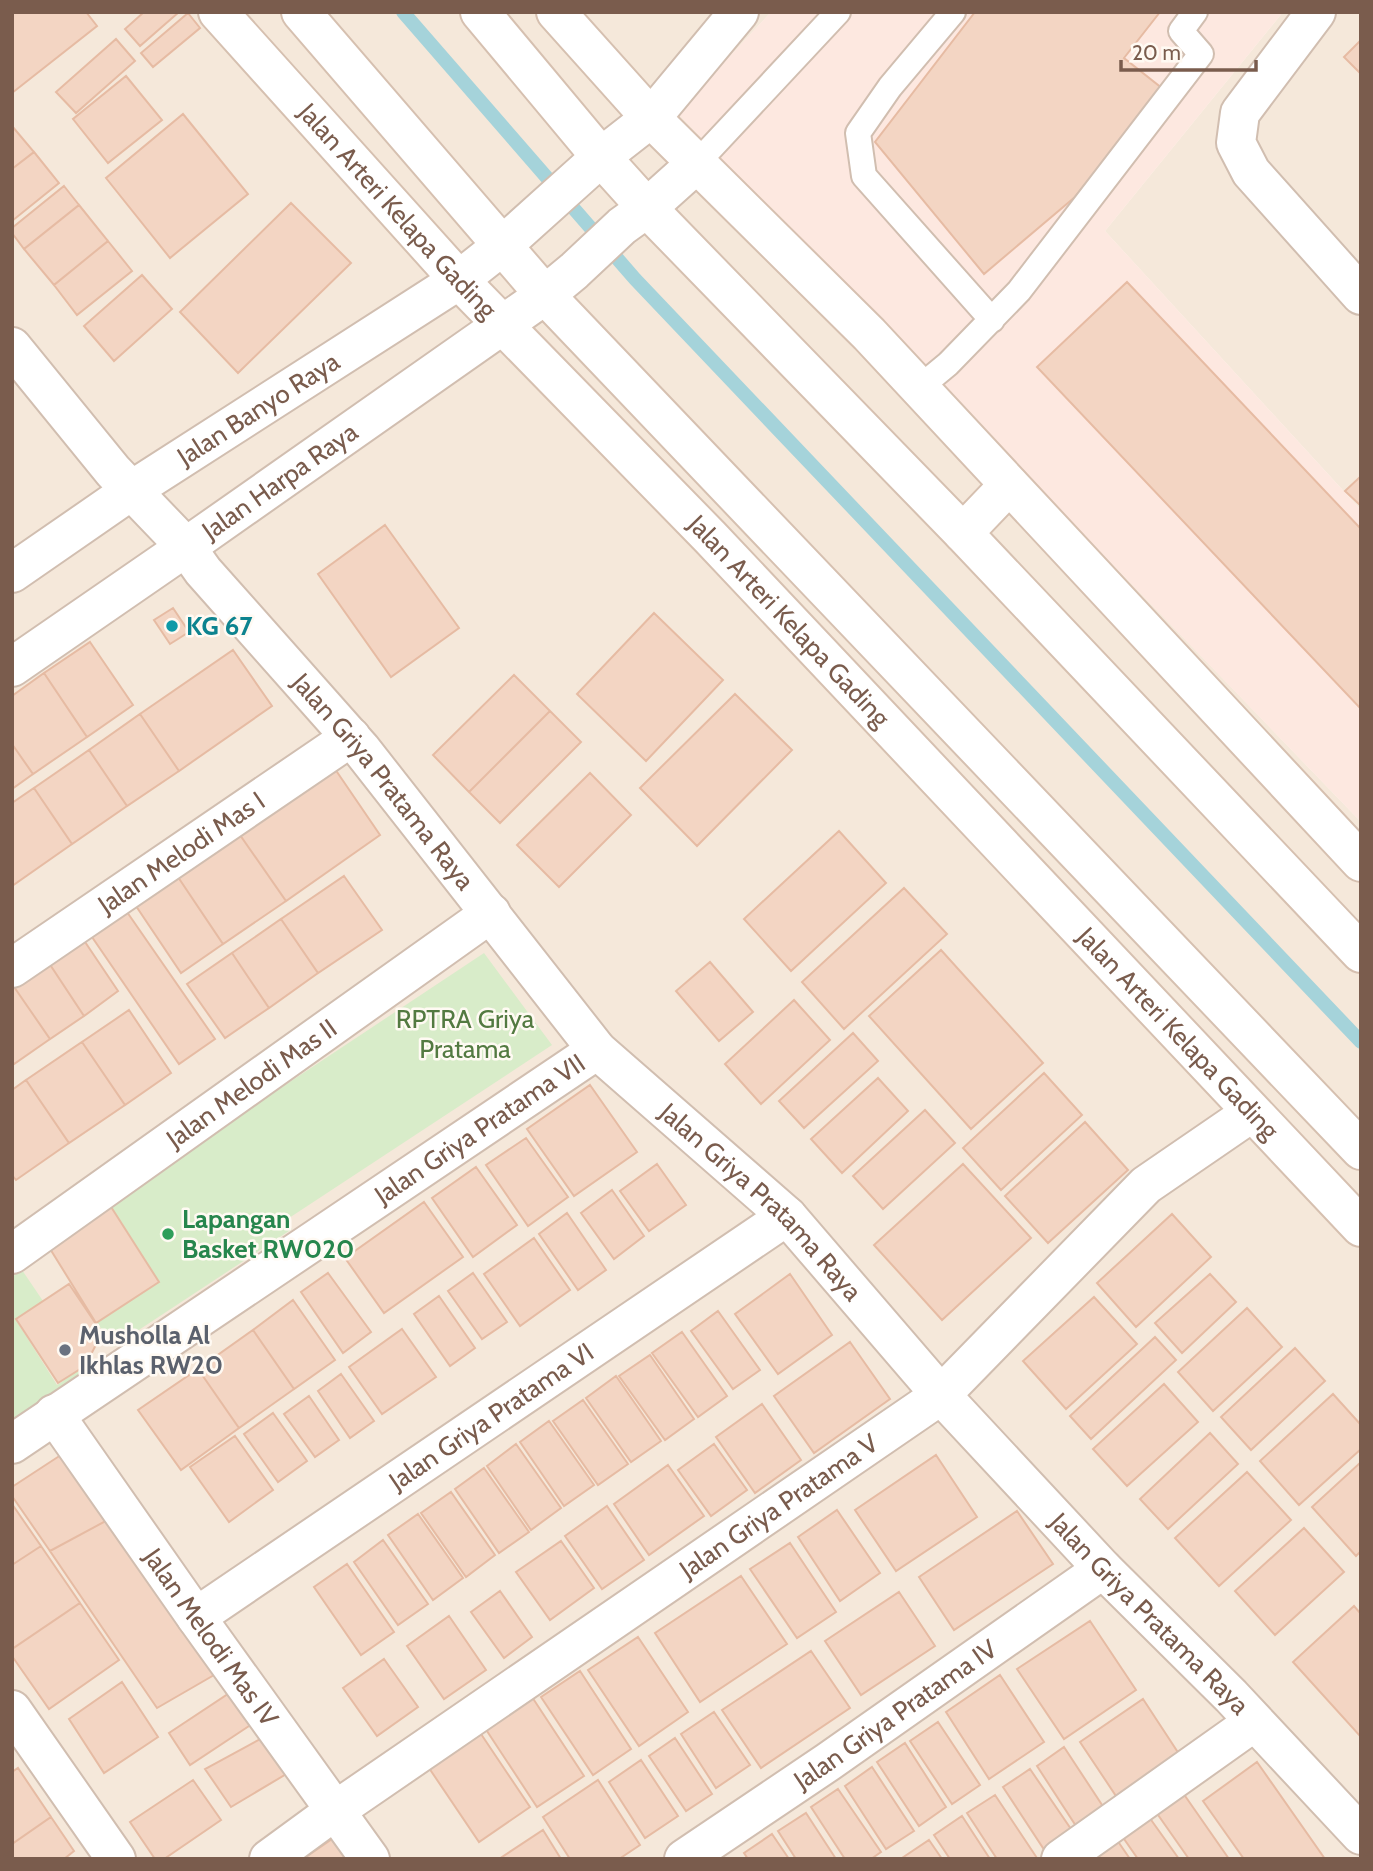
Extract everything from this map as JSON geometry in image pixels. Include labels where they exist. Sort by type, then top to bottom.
[{"type":"street","name":"Jalan Arteri Kelapa Gading","points":[[218,12],[502,326],[710,537],[1361,1227]]},
{"type":"street","name":"Jalan Arteri Kelapa Gading","points":[[301,12],[545,295],[1361,1150]]},
{"type":"street","points":[[480,12],[588,169],[634,217],[963,533],[1361,953]]},
{"type":"street","points":[[556,12],[651,118],[869,334],[1361,862]]},
{"type":"street","name":"Jalan Banyo Raya","points":[[12,573],[132,490],[459,280],[651,118],[738,12]]},
{"type":"street","points":[[1316,12],[1240,113],[1236,143],[1251,172],[1361,295]]},
{"type":"street","name":"Jalan Harpa Raya","points":[[12,667],[545,295],[696,164]]},
{"type":"street","name":"Jalan Griya Pratama Raya","points":[[12,347],[113,471],[186,547],[203,571],[351,737],[597,1050],[787,1216],[941,1395],[1103,1569],[1231,1696],[1361,1835]]},
{"type":"street","points":[[963,533],[1009,485]]},
{"type":"street","points":[[710,537],[744,504]]},
{"type":"street","name":"Jalan Melodi Mas I","points":[[12,968],[351,737]]},
{"type":"street","name":"Jalan Melodi Mas II","points":[[12,1254],[491,913]]},
{"type":"street","name":"Jalan Griya Pratama VII","points":[[12,1444],[597,1050]]},
{"type":"street","name":"Jalan Griya Pratama V","points":[[269,1859],[336,1810],[941,1395],[1146,1185],[1251,1113]]},
{"type":"street","name":"Jalan Griya Pratama VI","points":[[196,1617],[787,1216]]},
{"type":"street","name":"Jalan Melodi Mas IV","points":[[54,1414],[370,1859]]},
{"type":"street","name":"Jalan Griya Pratama IV","points":[[684,1859],[828,1762],[1103,1569]]},
{"type":"street","points":[[12,1710],[116,1859]]},
{"type":"street","points":[[1061,1859],[1254,1722]]},
{"type":"lane","points":[[696,164],[838,12]]},
{"type":"lane","points":[[953,12],[890,87],[858,133],[864,176],[992,320]]},
{"type":"lane","points":[[919,387],[948,364],[1019,291],[1201,54],[1181,31],[1195,12]]},
{"type":"shaded area","points":[[12,12],[771,12],[678,113],[1361,822],[1361,1859],[12,1859]]},
{"type":"shaded area","points":[[771,12],[1283,12],[1105,231],[1361,510],[1361,822],[677,113]]},
{"type":"shaded area","points":[[1283,12],[1361,12],[1361,510],[1105,231]]},
{"type":"green space","name":"RPTRA Griya Pratama","points":[[484,953],[552,1045],[286,1220],[292,1229],[113,1347],[44,1240],[222,1127]]},
{"type":"green space","points":[[22,1270],[43,1301],[16,1320],[57,1385],[85,1366],[92,1377],[12,1430],[12,1277]]},
{"type":"building","points":[[12,12],[86,12],[97,26],[12,93]]},
{"type":"building","points":[[144,12],[179,12],[140,46],[125,29]]},
{"type":"building","points":[[975,12],[1160,12],[1124,58],[1163,89],[1075,197],[984,274],[875,142]]},
{"type":"building","points":[[188,13],[200,28],[153,67],[141,53]]},
{"type":"building","points":[[116,39],[135,61],[76,113],[56,92]]},
{"type":"building","points":[[1361,40],[1361,74],[1344,57]]},
{"type":"building","points":[[126,76],[162,120],[108,163],[73,119]]},
{"type":"building","points":[[183,114],[248,194],[170,258],[106,178]]},
{"type":"building","points":[[12,126],[34,152],[12,169]]},
{"type":"building","points":[[34,152],[59,183],[12,221],[12,169]]},
{"type":"building","points":[[64,186],[79,205],[24,249],[12,233],[12,228]]},
{"type":"building","points":[[291,203],[351,263],[238,373],[180,312]]},
{"type":"building","points":[[79,205],[108,241],[54,285],[24,249]]},
{"type":"building","points":[[108,241],[132,271],[77,315],[54,285]]},
{"type":"building","points":[[142,275],[172,309],[114,361],[84,326]]},
{"type":"building","points":[[1127,282],[1361,529],[1361,709],[1037,367]]},
{"type":"building","points":[[1361,476],[1361,506],[1345,491]]},
{"type":"building","points":[[385,525],[459,628],[391,677],[318,574]]},
{"type":"building","name":"KG 67","points":[[173,608],[189,632],[170,644],[154,620]]},
{"type":"building","points":[[654,613],[723,680],[646,761],[577,694]]},
{"type":"building","points":[[90,642],[133,705],[87,737],[44,673]]},
{"type":"building","points":[[233,650],[272,706],[179,771],[140,714]]},
{"type":"building","points":[[44,673],[87,737],[33,774],[12,744],[12,696]]},
{"type":"building","points":[[514,675],[550,711],[469,792],[433,755]]},
{"type":"building","points":[[735,694],[792,750],[697,846],[640,788]]},
{"type":"building","points":[[550,711],[581,742],[500,823],[469,792]]},
{"type":"building","points":[[140,714],[179,771],[127,806],[89,750]]},
{"type":"building","points":[[12,744],[33,774],[12,789]]},
{"type":"building","points":[[89,750],[127,806],[72,844],[34,788]]},
{"type":"building","points":[[335,769],[380,835],[286,901],[240,835]]},
{"type":"building","points":[[590,773],[631,815],[559,887],[517,845]]},
{"type":"building","points":[[34,788],[72,844],[12,886],[12,803]]},
{"type":"building","points":[[839,831],[886,883],[791,971],[744,919]]},
{"type":"building","points":[[240,835],[286,901],[223,944],[178,877]]},
{"type":"building","points":[[344,876],[382,930],[318,973],[281,919]]},
{"type":"building","points":[[178,877],[223,944],[181,973],[136,906]]},
{"type":"building","points":[[904,888],[947,934],[844,1029],[802,982]]},
{"type":"building","points":[[127,912],[215,1039],[179,1064],[92,937]]},
{"type":"building","points":[[281,919],[318,973],[269,1008],[232,953]]},
{"type":"building","points":[[77,930],[118,991],[84,1016],[43,954]]},
{"type":"building","points":[[941,950],[1043,1063],[971,1129],[869,1016]]},
{"type":"building","points":[[232,953],[269,1008],[225,1038],[187,984]]},
{"type":"building","points":[[43,954],[84,1016],[50,1039],[12,984]]},
{"type":"building","points":[[710,962],[753,1012],[719,1041],[676,991]]},
{"type":"building","points":[[12,984],[50,1039],[14,1064],[12,1061]]},
{"type":"building","points":[[794,1000],[830,1040],[761,1104],[725,1064]]},
{"type":"building","points":[[129,1010],[171,1073],[125,1105],[82,1042]]},
{"type":"building","points":[[853,1033],[878,1061],[804,1128],[779,1101]]},
{"type":"building","points":[[82,1042],[125,1105],[69,1143],[26,1080]]},
{"type":"building","points":[[1044,1073],[1082,1115],[1001,1190],[963,1148]]},
{"type":"building","points":[[878,1078],[908,1111],[842,1173],[811,1139]]},
{"type":"building","points":[[26,1080],[69,1143],[16,1180],[12,1175],[12,1090]]},
{"type":"building","points":[[590,1085],[637,1152],[574,1196],[527,1129]]},
{"type":"building","points":[[925,1110],[955,1143],[883,1209],[853,1176]]},
{"type":"building","points":[[1085,1122],[1128,1170],[1048,1243],[1005,1196]]},
{"type":"building","points":[[526,1138],[568,1197],[528,1226],[486,1165]]},
{"type":"building","points":[[657,1164],[686,1205],[649,1231],[620,1191]]},
{"type":"building","points":[[963,1164],[1031,1238],[942,1320],[874,1245]]},
{"type":"building","points":[[476,1167],[517,1225],[473,1257],[432,1198]]},
{"type":"building","points":[[612,1190],[644,1236],[614,1259],[581,1213]]},
{"type":"building","points":[[106,1199],[159,1282],[96,1323],[44,1239]]},
{"type":"building","points":[[424,1202],[463,1257],[384,1313],[345,1258]]},
{"type":"building","points":[[567,1213],[606,1270],[578,1290],[539,1234]]},
{"type":"building","points":[[1172,1214],[1211,1257],[1136,1327],[1097,1283]]},
{"type":"building","points":[[534,1238],[570,1290],[520,1326],[484,1274]]},
{"type":"building","points":[[328,1273],[371,1332],[343,1353],[301,1292]]},
{"type":"building","points":[[473,1273],[507,1322],[482,1339],[448,1291]]},
{"type":"building","points":[[790,1274],[832,1335],[778,1374],[735,1314]]},
{"type":"building","points":[[1210,1274],[1236,1302],[1182,1353],[1155,1323]]},
{"type":"building","name":"Musholla Al Ikhlas RW20","points":[[69,1284],[102,1333],[85,1366],[58,1383],[16,1319]]},
{"type":"building","points":[[439,1296],[475,1348],[450,1366],[414,1314]]},
{"type":"building","points":[[1094,1297],[1137,1344],[1066,1409],[1023,1361]]},
{"type":"building","points":[[293,1300],[335,1360],[294,1389],[253,1330]]},
{"type":"building","points":[[1247,1308],[1282,1347],[1213,1411],[1178,1372]]},
{"type":"building","points":[[718,1311],[760,1370],[733,1389],[691,1331]]},
{"type":"building","points":[[402,1329],[436,1377],[382,1414],[349,1367]]},
{"type":"building","points":[[253,1330],[294,1389],[239,1428],[198,1369]]},
{"type":"building","points":[[682,1332],[727,1396],[698,1417],[652,1353]]},
{"type":"building","points":[[1155,1337],[1176,1360],[1091,1439],[1070,1416]]},
{"type":"building","points":[[850,1342],[890,1399],[814,1453],[774,1396]]},
{"type":"building","points":[[1295,1348],[1325,1381],[1251,1450],[1221,1417]]},
{"type":"building","points":[[650,1355],[694,1419],[665,1440],[619,1376]]},
{"type":"building","points":[[198,1369],[239,1428],[181,1470],[138,1410]]},
{"type":"building","points":[[341,1374],[374,1421],[350,1438],[318,1391]]},
{"type":"building","points":[[616,1376],[661,1441],[631,1462],[586,1398]]},
{"type":"building","points":[[1164,1384],[1198,1422],[1127,1486],[1093,1449]]},
{"type":"building","points":[[1333,1394],[1361,1425],[1361,1449],[1299,1505],[1260,1461]]},
{"type":"building","points":[[309,1396],[339,1440],[315,1457],[284,1414]]},
{"type":"building","points":[[583,1400],[628,1464],[598,1485],[553,1421]]},
{"type":"building","points":[[762,1404],[801,1460],[755,1493],[716,1437]]},
{"type":"building","points":[[273,1413],[307,1461],[278,1482],[244,1434]]},
{"type":"building","points":[[549,1421],[594,1485],[564,1506],[520,1442]]},
{"type":"building","points":[[1210,1433],[1238,1464],[1168,1529],[1140,1499]]},
{"type":"building","points":[[235,1436],[273,1490],[229,1522],[190,1467]]},
{"type":"building","points":[[516,1444],[561,1508],[531,1530],[487,1466]]},
{"type":"building","points":[[714,1444],[747,1490],[711,1516],[678,1470]]},
{"type":"building","points":[[67,1451],[115,1516],[50,1551],[12,1496],[12,1487]]},
{"type":"building","points":[[936,1455],[977,1517],[896,1571],[855,1510]]},
{"type":"building","points":[[1361,1462],[1361,1551],[1356,1556],[1312,1507]]},
{"type":"building","points":[[668,1465],[704,1516],[649,1555],[614,1504]]},
{"type":"building","points":[[484,1468],[529,1532],[499,1553],[455,1489]]},
{"type":"building","points":[[1247,1472],[1291,1520],[1219,1586],[1175,1538]]},
{"type":"building","points":[[451,1492],[495,1555],[466,1577],[421,1513]]},
{"type":"building","points":[[12,1504],[41,1546],[12,1565]]},
{"type":"building","points":[[607,1506],[644,1560],[602,1589],[565,1536]]},
{"type":"building","points":[[837,1510],[880,1573],[840,1601],[798,1537]]},
{"type":"building","points":[[1017,1511],[1053,1564],[954,1630],[919,1577]]},
{"type":"building","points":[[418,1514],[463,1578],[433,1600],[388,1535]]},
{"type":"building","points":[[115,1516],[221,1671],[157,1708],[50,1551]]},
{"type":"building","points":[[1304,1528],[1344,1572],[1275,1635],[1235,1591]]},
{"type":"building","points":[[383,1540],[428,1604],[398,1625],[354,1562]]},
{"type":"building","points":[[561,1541],[594,1588],[550,1620],[516,1572]]},
{"type":"building","points":[[790,1543],[836,1612],[797,1638],[750,1569]]},
{"type":"building","points":[[41,1546],[80,1603],[12,1649],[12,1565]]},
{"type":"building","points":[[347,1564],[394,1632],[361,1655],[314,1587]]},
{"type":"building","points":[[741,1576],[787,1644],[700,1702],[655,1633]]},
{"type":"building","points":[[500,1591],[532,1637],[504,1658],[471,1612]]},
{"type":"building","points":[[899,1592],[935,1646],[861,1695],[825,1641]]},
{"type":"building","points":[[80,1603],[119,1660],[49,1709],[12,1656],[12,1649]]},
{"type":"building","points":[[1354,1606],[1361,1614],[1360,1736],[1293,1662]]},
{"type":"building","points":[[449,1616],[486,1670],[444,1699],[407,1646]]},
{"type":"building","points":[[1090,1621],[1136,1690],[1064,1739],[1017,1669]]},
{"type":"building","points":[[638,1637],[688,1712],[639,1746],[588,1670]]},
{"type":"building","points":[[811,1651],[850,1708],[761,1768],[722,1710]]},
{"type":"building","points":[[384,1659],[418,1707],[377,1736],[343,1688]]},
{"type":"building","points":[[580,1671],[631,1749],[593,1775],[541,1697]]},
{"type":"building","points":[[1000,1675],[1044,1742],[989,1779],[946,1712]]},
{"type":"building","points":[[122,1682],[158,1737],[104,1773],[69,1719]]},
{"type":"building","points":[[231,1692],[252,1724],[190,1765],[169,1733]]},
{"type":"building","points":[[532,1697],[584,1776],[537,1807],[485,1728]]},
{"type":"building","points":[[1143,1699],[1181,1757],[1118,1799],[1080,1742]]},
{"type":"building","points":[[714,1712],[750,1765],[716,1788],[681,1734]]},
{"type":"building","points":[[938,1722],[980,1785],[952,1804],[910,1741]]},
{"type":"building","points":[[481,1734],[530,1807],[479,1842],[429,1768]]},
{"type":"building","points":[[264,1737],[288,1773],[231,1807],[205,1769]]},
{"type":"building","points":[[675,1738],[712,1794],[686,1811],[649,1756]]},
{"type":"building","points":[[905,1743],[946,1807],[919,1826],[877,1762]]},
{"type":"building","points":[[1064,1747],[1106,1811],[1078,1829],[1037,1766]]},
{"type":"building","points":[[641,1760],[678,1816],[645,1838],[609,1782]]},
{"type":"building","points":[[1257,1762],[1325,1859],[1244,1859],[1203,1801]]},
{"type":"building","points":[[872,1767],[914,1831],[886,1849],[845,1786]]},
{"type":"building","points":[[18,1768],[51,1817],[12,1844],[12,1772]]},
{"type":"building","points":[[1030,1769],[1073,1832],[1045,1851],[1003,1787]]},
{"type":"building","points":[[193,1780],[221,1820],[164,1859],[155,1859],[130,1822]]},
{"type":"building","points":[[598,1780],[640,1845],[619,1859],[570,1859],[543,1817]]},
{"type":"building","points":[[838,1789],[881,1852],[871,1859],[845,1859],[811,1807]]},
{"type":"building","points":[[1183,1793],[1229,1859],[1189,1859],[1156,1812]]},
{"type":"building","points":[[995,1795],[1037,1858],[997,1859],[967,1813]]},
{"type":"building","points":[[806,1813],[836,1859],[796,1859],[778,1831]]},
{"type":"building","points":[[962,1816],[990,1859],[950,1859],[934,1835]]},
{"type":"building","points":[[51,1817],[74,1851],[64,1859],[12,1859],[12,1844]]},
{"type":"building","points":[[1149,1817],[1179,1859],[1138,1859],[1122,1836]]},
{"type":"building","points":[[543,1830],[561,1859],[499,1859]]},
{"type":"building","points":[[772,1834],[789,1859],[748,1859],[744,1853]]},
{"type":"building","points":[[335,1837],[348,1859],[303,1859]]},
{"type":"building","points":[[929,1840],[942,1859],[902,1859],[902,1858]]},
{"type":"building","points":[[1117,1840],[1130,1859],[1092,1859]]},
{"type":"waterway","points":[[403,12],[635,279],[1361,1042]]},
{"type":"place","name":"KG 67","points":[[172,626]]},
{"type":"place","name":"Lapangan Basket RW020","points":[[168,1234]]},
{"type":"place","name":"Musholla Al Ikhlas RW20","points":[[65,1350]]}]
